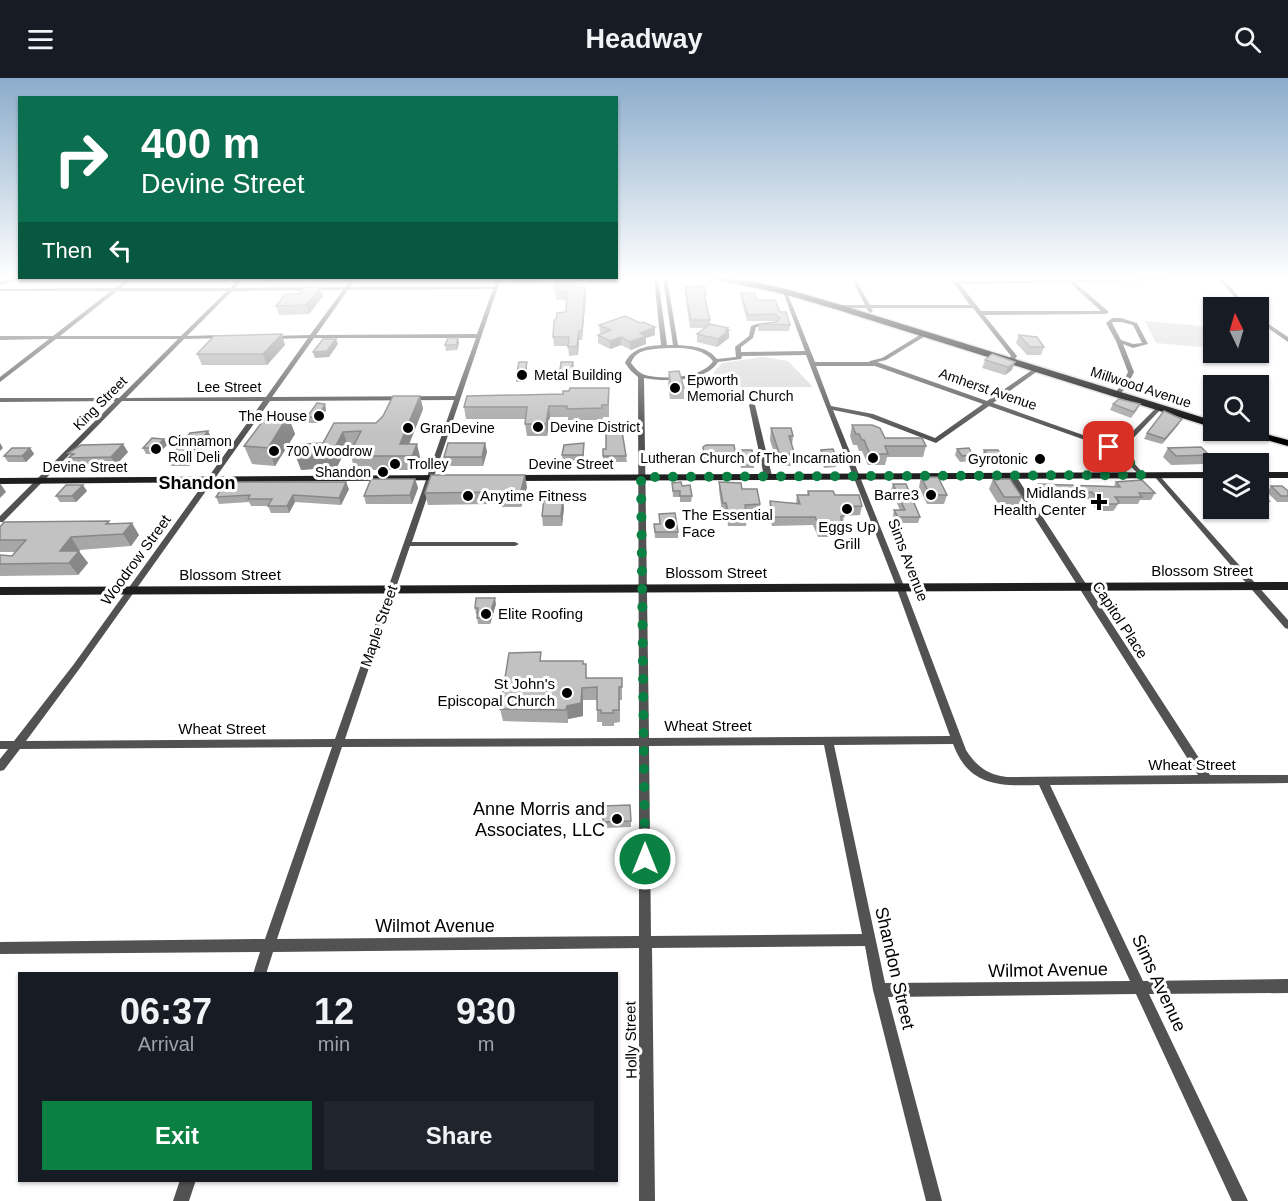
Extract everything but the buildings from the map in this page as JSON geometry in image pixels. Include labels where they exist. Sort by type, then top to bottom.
[{"type":"main road","name":"Millwood Avenue","points":[[914,330],[1203,422]]},
{"type":"main road","points":[[1269,438],[1288,443]]},
{"type":"main road","name":"Devine Street","points":[[502,478],[1203,475]]},
{"type":"main road","points":[[1269,475],[1287,476]]},
{"type":"main road","name":"Devine Street","points":[[0,481],[458,478]]},
{"type":"main road","name":"Blossom Street","points":[[0,591],[1288,586]]},
{"type":"street","points":[[0,380],[64,330]]},
{"type":"street","name":"King Street","points":[[0,520],[190,330]]},
{"type":"street","name":"Woodrow Street","points":[[0,767],[317,330]]},
{"type":"street","name":"Maple Street","points":[[260,972],[481,330]]},
{"type":"street","points":[[641,375],[693,376],[709,372],[715,366],[716,361],[713,356],[702,350],[664,347],[662,330]]},
{"type":"street","points":[[673,330],[676,347]]},
{"type":"street","points":[[716,361],[739,358],[738,347],[752,338],[755,330]]},
{"type":"street","name":"Sims Avenue","points":[[799,330],[901,587],[957,741]]},
{"type":"street","points":[[994,330],[1014,356],[1011,361]]},
{"type":"street","points":[[1113,330],[1131,372],[1122,390],[1116,395]]},
{"type":"street","points":[[1119,342],[1133,346],[1143,345],[1146,342],[1139,330]]},
{"type":"street","points":[[1275,330],[1288,340]]},
{"type":"street","points":[[861,363],[884,359],[925,334]]},
{"type":"street","points":[[267,337],[479,336]]},
{"type":"street","points":[[0,338],[235,337]]},
{"type":"street","name":"Holly Street","points":[[647,1201],[641,375],[631,368],[628,359],[641,350],[664,347]]},
{"type":"street","points":[[740,354],[808,353]]},
{"type":"street","points":[[884,359],[894,370]]},
{"type":"street","name":"Amherst Avenue","points":[[812,364],[876,364],[894,370],[1118,450],[1142,475]]},
{"type":"street","points":[[829,408],[856,411],[884,419],[936,441],[1037,369]]},
{"type":"street","name":"Lee Street","points":[[0,400],[458,398]]},
{"type":"street","points":[[752,405],[768,476]]},
{"type":"street","points":[[1118,450],[1159,408]]},
{"type":"street","points":[[1156,475],[1288,627]]},
{"type":"street","name":"Capitol Place","points":[[1012,476],[1207,780]]},
{"type":"street","points":[[407,544],[515,544]]},
{"type":"street","name":"Shandon Street","points":[[828,741],[880,990],[934,1201]]},
{"type":"street","name":"Wheat Street","points":[[0,745],[957,741],[966,761],[981,774],[997,780],[1288,779]]},
{"type":"street","name":"Sims Avenue","points":[[1042,780],[1240,1201]]},
{"type":"street","name":"Wilmot Avenue","points":[[0,948],[870,940]]},
{"type":"street","name":"Wilmot Avenue","points":[[880,990],[1288,986]]},
{"type":"street","points":[[181,1201],[187,1182]]},
{"type":"shaded area","points":[[1150,330],[1203,330],[1203,347],[1156,343]]},
{"type":"shaded area","points":[[763,357],[788,361],[813,387],[716,387],[714,372],[722,363]]},
{"type":"place","name":"Metal Building","points":[[522,375]]},
{"type":"place","name":"Epworth Memorial Church","points":[[675,388]]},
{"type":"place","name":"The House","points":[[319,416]]},
{"type":"place","name":"Devine District","points":[[538,427]]},
{"type":"place","name":"GranDevine","points":[[408,428]]},
{"type":"place","name":"Cinnamon Roll Deli","points":[[156,449]]},
{"type":"place","name":"700 Woodrow","points":[[274,451]]},
{"type":"place","name":"Lutheran Church of The Incarnation","points":[[873,458]]},
{"type":"place","name":"Gyrotonic","points":[[1040,459]]},
{"type":"place","name":"Trolley","points":[[395,464]]},
{"type":"place","name":"Shandon","points":[[383,472]]},
{"type":"place","name":"Barre3","points":[[931,495]]},
{"type":"place","name":"Anytime Fitness","points":[[468,496]]},
{"type":"place","name":"Midlands Health Center","points":[[1099,502]]},
{"type":"place","name":"Eggs Up Grill","points":[[847,509]]},
{"type":"place","name":"The Essential Face","points":[[670,524]]},
{"type":"place","name":"Elite Roofing","points":[[486,614]]},
{"type":"place","name":"St John's Episcopal Church","points":[[567,693]]},
{"type":"place","name":"Anne Morris and Associates, LLC","points":[[617,819]]},
{"type":"district","name":"Shandon","points":[[197,483]]},
{"type":"route","points":[[645,859],[641,477],[1142,475],[1118,450],[1109,447]]}]
